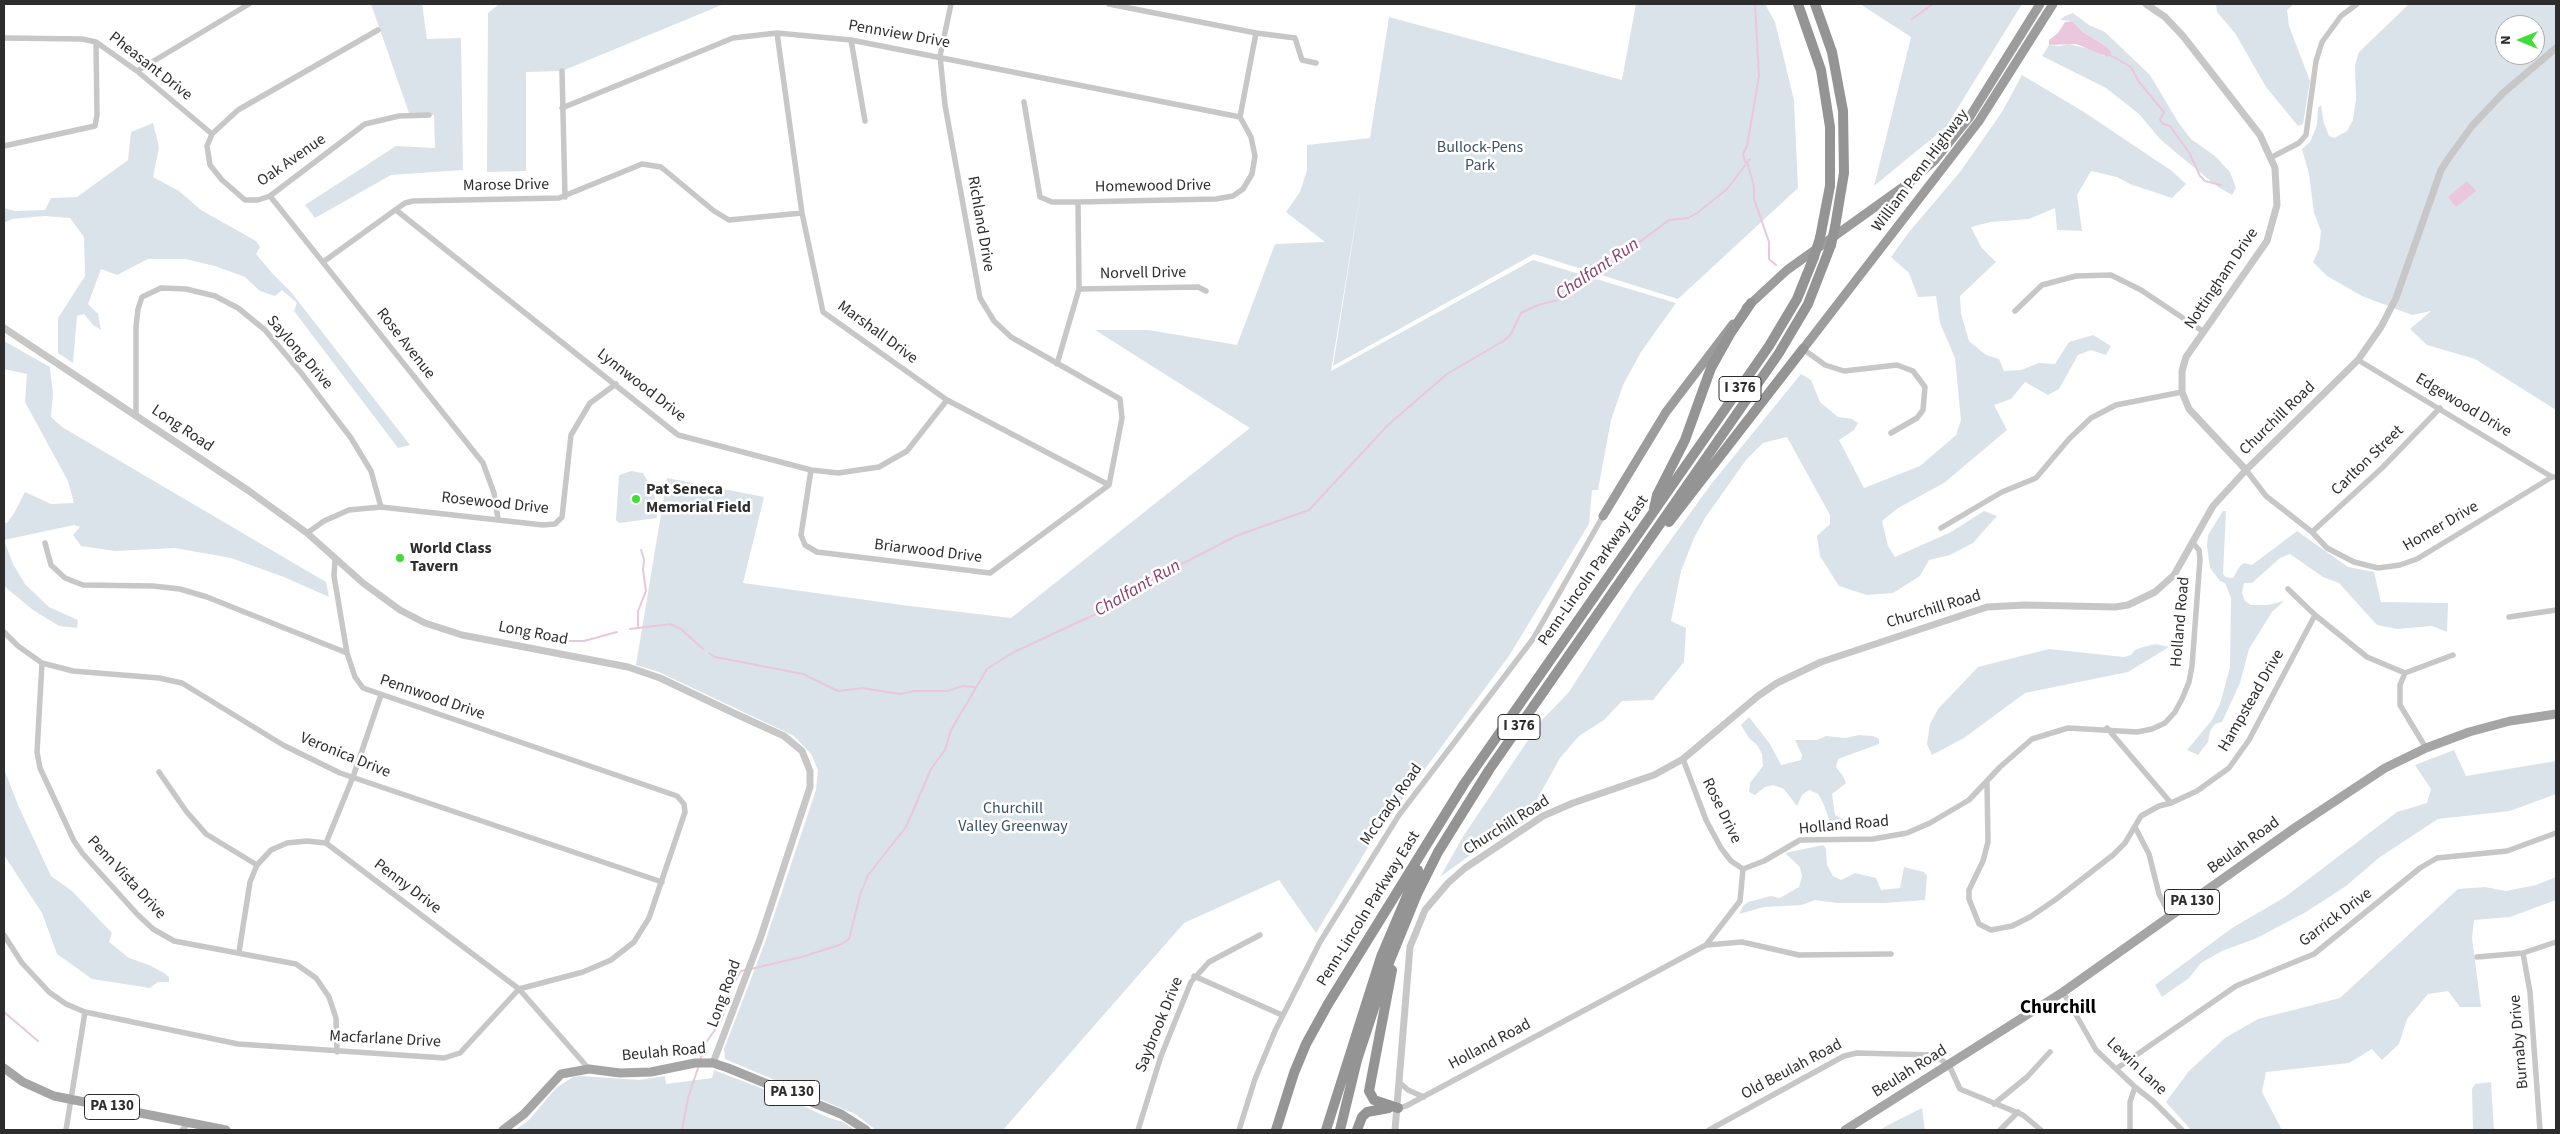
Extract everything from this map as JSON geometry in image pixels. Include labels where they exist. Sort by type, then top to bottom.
[{"type":"highway","points":[[1794,4],[1807,25]]},
{"type":"highway","name":"Penn-Lincoln Parkway East","points":[[1276,1130],[1294,1073],[1317,1023],[1469,777],[1780,329],[1797,299],[1820,238],[1830,186],[1831,134],[1824,84],[1807,25],[1798,4]]},
{"type":"highway","name":"Penn-Lincoln Parkway East","points":[[1340,1130],[1358,1060],[1398,939],[1438,852],[1474,791],[1791,335],[1814,290],[1831,245],[1844,173],[1843,111],[1836,67],[1815,4]]},
{"type":"highway","name":"William Penn Highway","points":[[1603,516],[1674,400],[1718,340],[1751,303],[1786,270],[1905,186],[1936,160],[1969,118],[2040,4]]},
{"type":"highway","name":"William Penn Highway","points":[[1803,349],[1979,121],[2053,4]]},
{"type":"highway","points":[[1653,514],[1657,495],[1685,440],[1711,368],[1730,334],[1751,303]]},
{"type":"highway","points":[[1631,566],[1680,509],[1803,349]]},
{"type":"highway","points":[[1326,1130],[1381,957],[1402,905],[1439,826]]},
{"type":"highway","points":[[1398,939],[1369,1091],[1374,1100],[1398,1108]]},
{"type":"highway","points":[[1333,1130],[1358,1060]]},
{"type":"highway","points":[[1357,1130],[1362,1117],[1367,1112],[1375,1109],[1398,1108]]},
{"type":"main road","name":"Beulah Road","points":[[1845,1130],[2063,992],[2354,787],[2426,748],[2491,726],[2556,714]]},
{"type":"main road","name":"Beulah Road","points":[[503,1130],[524,1114],[561,1074],[589,1069],[620,1073],[651,1072],[692,1063],[710,1063],[841,1114],[866,1130]]},
{"type":"main road","name":"PA 130","points":[[4,1068],[38,1090],[186,1127],[226,1130]]},
{"type":"street","points":[[137,71],[249,4]]},
{"type":"street","name":"Richland Drive","points":[[951,4],[940,56],[946,114],[980,298],[994,321],[1012,337],[1056,364],[1120,399],[1122,418],[1109,485]]},
{"type":"street","points":[[1109,4],[1256,33],[1295,38],[1302,60],[1316,63]]},
{"type":"street","name":"Nottingham Drive","points":[[2146,4],[2165,17],[2183,36],[2260,135],[2272,157],[2278,192],[2272,230],[2184,364],[2182,392]]},
{"type":"street","points":[[2272,157],[2299,143],[2306,134],[2316,61],[2322,42],[2342,16],[2356,4]]},
{"type":"street","points":[[212,134],[238,110],[378,30]]},
{"type":"street","name":"Pennview Drive","points":[[562,108],[733,38],[777,33],[852,40],[1240,117]]},
{"type":"street","name":"Marshall Drive","points":[[777,33],[802,214],[823,312],[947,400],[1109,485]]},
{"type":"street","points":[[1240,117],[1256,33]]},
{"type":"street","name":"Pheasant Drive","points":[[4,38],[82,39],[96,42],[137,71],[212,134]]},
{"type":"street","points":[[852,40],[865,121]]},
{"type":"street","points":[[4,146],[95,126],[97,115],[96,42]]},
{"type":"street","name":"Churchill Road","points":[[1395,1130],[1410,947],[1420,918],[1435,896],[1465,868],[1543,816],[1573,803],[1644,780],[1683,759],[1758,696],[1778,683],[1821,662],[1987,607],[2114,607],[2128,604],[2155,592],[2174,575],[2213,506],[2246,470],[2358,360],[2381,327],[2396,298],[2441,170],[2472,126],[2503,93],[2556,48]]},
{"type":"street","points":[[562,71],[564,197]]},
{"type":"street","name":"Homewood Drive","points":[[1024,102],[1040,197],[1052,202],[1216,200],[1233,196],[1243,189],[1252,174],[1255,156],[1252,137],[1240,117]]},
{"type":"street","name":"Oak Avenue","points":[[212,134],[207,146],[210,166],[222,180],[245,200],[258,200],[270,196],[365,124],[399,116],[429,115]]},
{"type":"street","name":"Marose Drive","points":[[323,262],[405,203],[413,201],[542,200],[564,197],[635,166],[648,164],[661,167],[714,211],[729,220],[802,214]]},
{"type":"street","name":"Rose Avenue","points":[[270,196],[483,463],[489,475],[498,519]]},
{"type":"street","points":[[1056,364],[1079,289],[1078,202]]},
{"type":"street","name":"Lynnwood Drive","points":[[396,210],[678,434],[811,470],[838,473],[879,467],[907,451],[947,400]]},
{"type":"street","points":[[2015,311],[2042,285],[2076,276],[2111,275],[2141,290],[2204,332]]},
{"type":"street","name":"Norvell Drive","points":[[1079,289],[1198,287],[1206,291]]},
{"type":"street","name":"Saylong Drive","points":[[136,415],[136,327],[138,309],[142,297],[161,288],[186,289],[215,296],[238,308],[265,330],[302,374],[351,438],[371,471],[381,507]]},
{"type":"street","name":"Long Road","points":[[4,328],[250,491],[306,533],[335,559],[400,610],[425,623],[462,635],[628,667],[660,678],[784,736],[802,751],[810,771],[810,787],[751,964],[710,1063]]},
{"type":"street","points":[[1803,349],[1818,360],[1836,369],[1861,370],[1897,365],[1913,371],[1925,386],[1922,410],[1917,418],[1891,433]]},
{"type":"street","name":"Edgewood Drive","points":[[2358,360],[2554,477]]},
{"type":"street","name":"Rosewood Drive","points":[[306,533],[324,521],[349,510],[381,507],[498,519],[543,526],[555,524],[562,517],[571,435],[590,403],[616,384]]},
{"type":"street","points":[[1941,528],[2002,492],[2036,478],[2069,439],[2091,418],[2116,405],[2182,392],[2189,409],[2246,470]]},
{"type":"street","name":"Carlton Street","points":[[2312,532],[2382,468],[2440,408]]},
{"type":"street","name":"Briarwood Drive","points":[[811,470],[800,536],[805,545],[817,552],[990,573],[1109,485]]},
{"type":"street","name":"Homer Drive","points":[[2246,470],[2266,496],[2312,532],[2327,548],[2354,562],[2378,568],[2400,565],[2417,559],[2554,477]]},
{"type":"street","name":"McCrady Road","points":[[1239,1130],[1255,1079],[1282,1015],[1320,942],[1395,822],[1533,639],[1603,516]]},
{"type":"street","points":[[45,543],[51,565],[65,578],[82,585],[153,586],[180,589],[207,596],[347,652]]},
{"type":"street","name":"Holland Road","points":[[1398,1108],[1424,1097],[1706,945],[1740,901],[1743,869],[1764,861],[1800,840],[1873,839],[1906,834],[1952,811],[1969,800],[2000,767],[2032,739],[2068,728],[2107,728],[2137,732],[2152,729],[2165,722],[2175,712],[2182,698],[2189,682],[2192,666],[2200,559],[2199,550],[2193,543]]},
{"type":"street","name":"Pennwood Drive","points":[[335,559],[334,576],[347,652],[356,678],[363,688],[679,797],[684,804],[685,812],[662,882]]},
{"type":"street","points":[[2288,589],[2315,615],[2366,657],[2406,673]]},
{"type":"street","points":[[2509,617],[2556,610]]},
{"type":"street","name":"Hampstead Drive","points":[[1987,782],[1988,842],[1970,890],[1969,899],[1979,924],[1991,930],[2012,926],[2030,917],[2055,900],[2113,855],[2125,843],[2141,816],[2149,810],[2171,803],[2197,791],[2229,768],[2249,740],[2315,615]]},
{"type":"street","name":"Veronica Drive","points":[[4,632],[18,646],[42,664],[73,671],[159,678],[182,683],[283,745],[321,765],[662,882]]},
{"type":"street","points":[[2426,748],[2400,705],[2400,685],[2406,673],[2453,655]]},
{"type":"street","name":"Penn Vista Drive","points":[[42,664],[37,752],[46,783],[74,841],[93,866],[154,930],[174,941],[296,964],[316,978],[329,997],[336,1018],[337,1052]]},
{"type":"street","points":[[240,952],[250,882],[257,865],[272,850],[287,843],[307,840],[326,843],[353,777],[381,695]]},
{"type":"street","points":[[2107,728],[2171,803]]},
{"type":"street","name":"Rose Drive","points":[[1683,759],[1694,791],[1717,841],[1731,861],[1743,869]]},
{"type":"street","points":[[159,772],[186,811],[206,834],[257,865]]},
{"type":"street","points":[[2135,827],[2150,854],[2159,894],[2171,917]]},
{"type":"street","name":"Garrick Drive","points":[[2116,1070],[2236,986],[2314,954],[2420,868],[2437,858],[2507,851],[2556,832]]},
{"type":"street","name":"Penny Drive","points":[[326,843],[519,989],[589,1069]]},
{"type":"street","points":[[519,989],[582,972],[611,960],[634,942],[649,918],[662,882]]},
{"type":"street","name":"Macfarlane Drive","points":[[4,935],[22,963],[49,992],[66,1004],[86,1012],[238,1044],[444,1058],[460,1053],[519,989]]},
{"type":"street","name":"Saybrook Drive","points":[[1138,1130],[1166,1039],[1194,976],[1214,959],[1260,935]]},
{"type":"street","points":[[1706,945],[1742,942],[1799,955],[1891,954]]},
{"type":"street","points":[[2477,957],[2523,953],[2556,942]]},
{"type":"street","name":"Burnaby Drive","points":[[2523,953],[2530,992],[2540,1130]]},
{"type":"street","points":[[1194,976],[1282,1015]]},
{"type":"street","name":"Lewin Lane","points":[[2063,992],[2096,1050],[2182,1130]]},
{"type":"street","points":[[66,1130],[86,1012]]},
{"type":"street","points":[[1994,1104],[2027,1077],[2050,1052]]},
{"type":"street","name":"Old Beulah Road","points":[[1709,1130],[1850,1054],[1929,1055],[1939,1058],[1949,1065]]},
{"type":"street","points":[[1949,1065],[1960,1089],[2018,1112],[2031,1120],[2041,1130]]},
{"type":"street","points":[[1399,1082],[1408,1090],[1424,1097]]},
{"type":"street","points":[[2130,1130],[2130,1102],[2134,1087]]},
{"type":"street","points":[[2000,1130],[2018,1112]]},
{"type":"green space","points":[[371,4],[422,4],[427,39],[461,38],[463,170],[391,175],[315,218],[305,205],[396,146],[435,148],[434,115],[410,116]]},
{"type":"green space","points":[[499,4],[724,4],[562,71],[526,72],[526,171],[487,172],[488,13]]},
{"type":"green space","name":"Churchill Valley Greenway","points":[[1636,4],[1765,4],[1775,22],[1794,100],[1798,188],[1678,299],[1534,254],[1333,366],[1362,182],[1331,371],[1533,260],[1676,303],[1641,352],[1623,385],[1611,420],[1598,490],[1592,490],[1589,524],[1509,656],[1375,836],[1316,933],[1279,880],[1184,923],[1003,1130],[876,1130],[855,1114],[725,1059],[724,1049],[764,945],[816,790],[818,770],[811,754],[794,736],[659,672],[636,665],[667,478],[764,497],[743,583],[1011,618],[1250,428],[1095,330],[1149,330],[1237,345],[1275,244],[1325,242],[1286,212],[1300,192],[1307,170],[1307,145],[1370,138],[1389,17],[1622,80]]},
{"type":"green space","points":[[1860,4],[2022,4],[1946,127],[1874,186],[1911,37]]},
{"type":"green space","points":[[2216,4],[2294,4],[2287,10],[2289,26],[2310,81],[2303,124],[2298,126],[2266,87],[2235,33],[2217,12]]},
{"type":"green space","points":[[2409,4],[2556,4],[2556,410],[2475,359],[2427,345],[2410,329],[2431,311],[2412,315],[2362,296],[2327,276],[2313,262],[2319,249],[2321,231],[2314,213],[2309,174],[2302,149],[2310,142],[2317,125],[2318,108],[2321,105],[2324,123],[2329,136],[2334,138],[2347,131],[2353,120],[2356,99],[2355,65],[2359,52]]},
{"type":"green space","points":[[2073,13],[2089,25],[2105,32],[2150,75],[2178,122],[2191,139],[2215,156],[2230,172],[2236,188],[2232,195],[2218,187],[2174,151],[2160,139],[2139,114],[2106,88],[2042,56],[2049,45],[2060,46],[2069,44],[2097,51],[2104,56],[2112,52],[2106,46],[2083,32],[2072,21],[2060,20]]},
{"type":"green space","points":[[2022,75],[2084,112],[2172,171],[2186,184],[2172,198],[2130,184],[2117,177],[2091,171],[2077,195],[2082,231],[2057,230],[2055,208],[2029,219],[1991,222],[1971,227],[1981,247],[1996,262],[1960,296],[1961,314],[1969,341],[1986,355],[1999,359],[2004,371],[2021,370],[2039,363],[2055,364],[2069,342],[2093,335],[2111,346],[2106,355],[2091,350],[2078,355],[2059,389],[2048,395],[2025,382],[2011,399],[1994,405],[2007,430],[1944,483],[1898,508],[1882,521],[1888,546],[1895,557],[1951,532],[1984,511],[1997,516],[1973,543],[1950,555],[1929,560],[1920,576],[1893,593],[1867,595],[1839,586],[1820,556],[1817,536],[1830,524],[1830,515],[1787,437],[1763,443],[1746,460],[1705,518],[1694,538],[1681,571],[1671,621],[1686,628],[1684,662],[1653,700],[1622,701],[1604,720],[1579,736],[1560,758],[1530,812],[1440,877],[1464,835],[1541,721],[1569,692],[1635,589],[1712,483],[1801,374],[1811,380],[1820,402],[1838,417],[1852,419],[1858,423],[1854,430],[1839,440],[1864,488],[1920,466],[1956,435],[1961,420],[1955,358],[1940,323],[1936,296],[1918,297],[1909,273],[1891,257],[1909,232],[1960,172],[2002,112]]},
{"type":"green space","points":[[153,123],[159,147],[153,177],[179,191],[201,210],[256,241],[260,247],[256,254],[291,292],[410,445],[398,448],[294,311],[297,303],[282,290],[275,296],[260,291],[245,277],[215,266],[185,259],[148,259],[117,275],[101,269],[88,304],[98,314],[101,330],[93,325],[84,314],[77,316],[73,363],[58,353],[58,318],[85,276],[84,237],[70,218],[45,216],[12,219],[4,223],[4,208],[15,211],[45,210],[51,198],[77,197],[128,160],[131,132]]},
{"type":"green space","points":[[4,341],[50,367],[53,394],[51,417],[62,427],[326,582],[329,597],[284,577],[231,558],[175,548],[115,551],[81,546],[73,535],[80,527],[74,525],[4,540],[4,522],[7,523],[13,515],[25,492],[51,504],[74,503],[68,481],[25,402],[27,374],[4,369]]},
{"type":"green space","name":"Pat Seneca Memorial Field","points":[[631,471],[643,473],[653,491],[658,507],[657,518],[619,523],[616,520],[619,475]]},
{"type":"green space","points":[[2223,511],[2226,511],[2223,574],[2226,577],[2233,578],[2244,563],[2252,565],[2297,531],[2348,567],[2374,572],[2381,602],[2448,603],[2447,632],[2432,626],[2397,629],[2377,625],[2339,583],[2323,577],[2290,554],[2280,558],[2252,583],[2244,583],[2242,593],[2245,601],[2251,605],[2268,605],[2284,601],[2272,612],[2249,649],[2240,683],[2222,722],[2215,724],[2210,731],[2208,742],[2198,755],[2187,750],[2212,720],[2220,704],[2230,667],[2231,598],[2225,583],[2220,581],[2210,568],[2207,546],[2208,535]]},
{"type":"green space","points":[[4,540],[13,564],[25,584],[49,607],[78,620],[77,628],[59,626],[33,610],[4,586]]},
{"type":"green space","points":[[2156,644],[2169,647],[2128,672],[2025,693],[1964,738],[1932,755],[1927,744],[1930,724],[1938,709],[1978,667],[2049,649],[2124,657],[2131,655],[2135,650]]},
{"type":"green space","points":[[1749,717],[1770,744],[1781,765],[1801,760],[1802,755],[1795,740],[1817,740],[1826,736],[1845,738],[1859,735],[1873,736],[1879,739],[1879,744],[1838,759],[1836,767],[1846,783],[1832,794],[1835,815],[1844,820],[1845,830],[1834,833],[1818,794],[1809,790],[1802,795],[1797,806],[1784,789],[1773,785],[1765,787],[1755,795],[1749,792],[1750,783],[1763,766],[1762,754],[1741,725]]},
{"type":"green space","points":[[2454,750],[2466,776],[2556,761],[2556,794],[2510,811],[2438,819],[2380,857],[2346,886],[2306,912],[2257,938],[2222,951],[2201,963],[2189,978],[2162,997],[2155,985],[2232,928],[2285,897],[2397,812],[2427,803],[2431,789],[2415,765]]},
{"type":"green space","points":[[4,769],[18,805],[51,876],[72,891],[112,933],[109,942],[129,958],[164,973],[169,977],[169,982],[158,982],[150,988],[92,979],[57,954],[42,913],[4,855]]},
{"type":"green space","points":[[1823,845],[1826,848],[1827,865],[1833,876],[1841,880],[1855,873],[1876,878],[1881,890],[1900,888],[1904,867],[1924,872],[1927,876],[1925,900],[1884,903],[1837,903],[1815,900],[1802,905],[1764,907],[1739,914],[1743,906],[1748,902],[1771,896],[1780,898],[1799,887],[1802,877],[1800,867],[1785,853]]},
{"type":"green space","points":[[2556,877],[2556,900],[2510,917],[2474,920],[2472,938],[2481,1007],[2460,1007],[2448,991],[2428,994],[2407,1019],[2399,1044],[2382,1060],[2372,1049],[2349,1063],[2266,1072],[2262,1092],[2282,1130],[2191,1130],[2166,1102],[2189,1071],[2225,1038],[2258,1019],[2340,998],[2458,889],[2485,887],[2506,891],[2536,885]]},
{"type":"green space","points":[[714,1070],[784,1097],[829,1118],[843,1122],[855,1130],[515,1130],[529,1120],[556,1088],[573,1077],[639,1080],[665,1076],[666,1084],[712,1078]]},
{"type":"green space","points":[[2491,1082],[2494,1130],[2473,1130],[2472,1089],[2475,1084]]},
{"type":"green space","points":[[1922,1108],[1925,1130],[1880,1130],[1888,1125]]},
{"type":"shaded area","points":[[2072,21],[2083,32],[2106,46],[2112,52],[2108,57],[2076,44],[2049,45],[2049,40],[2058,33],[2065,22]]},
{"type":"shaded area","points":[[2467,181],[2476,191],[2456,207],[2448,197]]},
{"type":"waterway","points":[[1745,162],[1743,154],[1747,146],[1759,76],[1755,4]]},
{"type":"waterway","name":"Chalfant Run","points":[[1912,19],[1933,4]]},
{"type":"waterway","points":[[2110,55],[2131,67],[2139,82],[2164,112],[2160,120],[2163,124],[2170,126],[2190,154],[2200,176],[2205,181],[2221,185]]},
{"type":"waterway","name":"Chalfant Run","points":[[751,969],[805,956],[842,944],[849,939],[860,895],[868,875],[906,827],[931,769],[945,750],[951,730],[987,669],[1014,652],[1111,607],[1139,586],[1236,536],[1309,510],[1388,425],[1447,374],[1505,340],[1511,334],[1521,313],[1538,305],[1558,300],[1582,285],[1669,220],[1688,218],[1697,213],[1727,189],[1750,159]]},
{"type":"waterway","points":[[1747,162],[1754,186],[1754,199],[1769,242],[1769,259],[1776,265]]},
{"type":"waterway","points":[[638,628],[638,611],[646,591],[643,570],[644,559],[641,550]]},
{"type":"waterway","points":[[630,629],[670,624],[681,629],[703,649]]},
{"type":"waterway","points":[[506,630],[531,636],[570,641],[584,641],[617,632]]},
{"type":"waterway","points":[[709,653],[715,657],[803,674],[838,691],[862,688],[900,694],[914,691],[948,691],[962,686],[974,687]]},
{"type":"waterway","name":"Chalfant Run","points":[[700,1061],[705,1044],[721,1021],[733,984],[741,971],[746,970]]},
{"type":"waterway","points":[[4,1012],[38,1041]]},
{"type":"waterway","name":"Chalfant Run","points":[[682,1130],[688,1098],[699,1065]]},
{"type":"place","name":"Pat Seneca Memorial Field","points":[[636,499]]},
{"type":"place","name":"World Class Tavern","points":[[400,558]]},
{"type":"district","name":"Churchill","points":[[2058,1009]]},
{"type":"park label","name":"Bullock-Pens Park","points":[[1480,157]]}]
